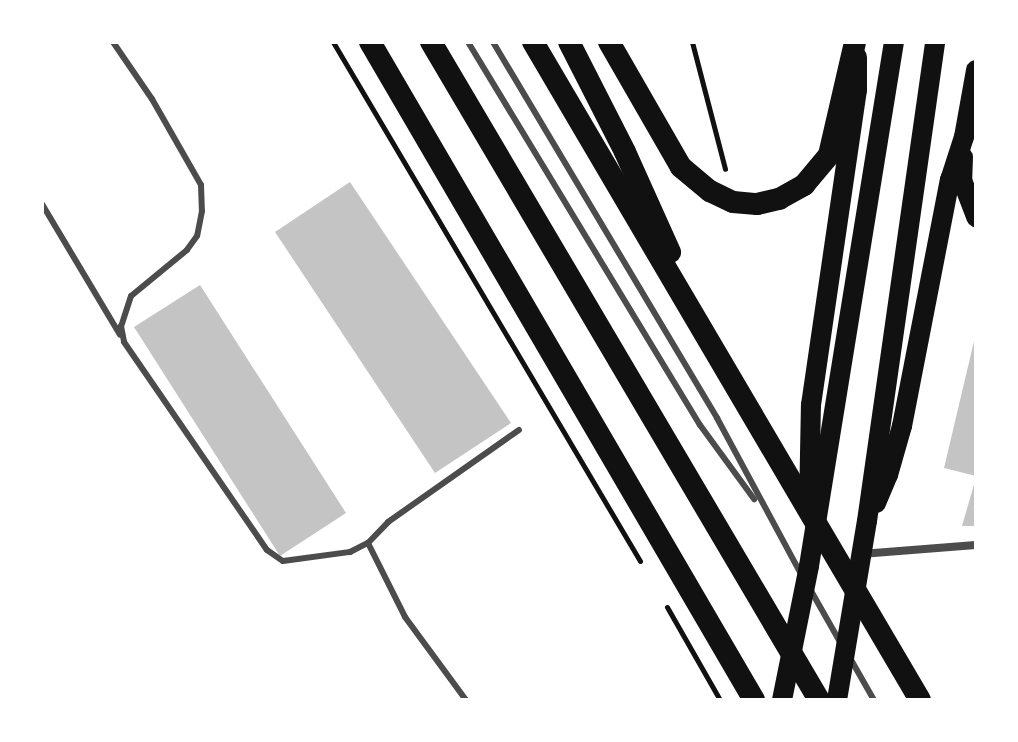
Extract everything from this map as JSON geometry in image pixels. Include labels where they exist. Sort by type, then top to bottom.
[{"type":"highway","points":[[370,42],[754,700]]},
{"type":"highway","points":[[431,42],[819,700]]},
{"type":"highway","points":[[533,42],[920,700]]},
{"type":"highway","points":[[569,42],[655,216],[701,327]]},
{"type":"highway","points":[[609,42],[681,167],[710,191],[733,202],[757,204],[779,199],[817,173],[829,155],[838,130],[856,42]]},
{"type":"main road","points":[[809,566],[811,405],[857,90],[856,42]]},
{"type":"main road","points":[[782,700],[809,566],[894,42]]},
{"type":"main road","points":[[837,700],[867,521],[935,42]]},
{"type":"main road","points":[[976,70],[964,137],[962,180],[976,217]]},
{"type":"main road","points":[[867,521],[888,475],[902,426],[950,180],[964,137]]},
{"type":"street","points":[[861,554],[976,545]]},
{"type":"lane","points":[[113,42],[152,99],[201,185],[202,211],[197,236],[187,250],[131,296],[121,326],[124,342]]},
{"type":"lane","points":[[468,42],[700,425],[766,514]]},
{"type":"lane","points":[[493,42],[717,418],[766,514],[874,700]]},
{"type":"lane","points":[[42,204],[124,342],[267,550],[283,561],[350,552],[368,543],[388,522],[519,430]]},
{"type":"lane","points":[[368,543],[405,617],[466,700]]},
{"type":"path","points":[[333,42],[642,564]]},
{"type":"path","points":[[692,42],[733,202]]},
{"type":"path","points":[[666,605],[720,700]]},
{"type":"building","points":[[350,182],[511,423],[435,473],[275,232]]},
{"type":"building","points":[[200,285],[346,513],[280,556],[134,327]]},
{"type":"building","points":[[976,337],[976,476],[944,468]]},
{"type":"building","points":[[975,481],[976,526],[962,526]]}]
